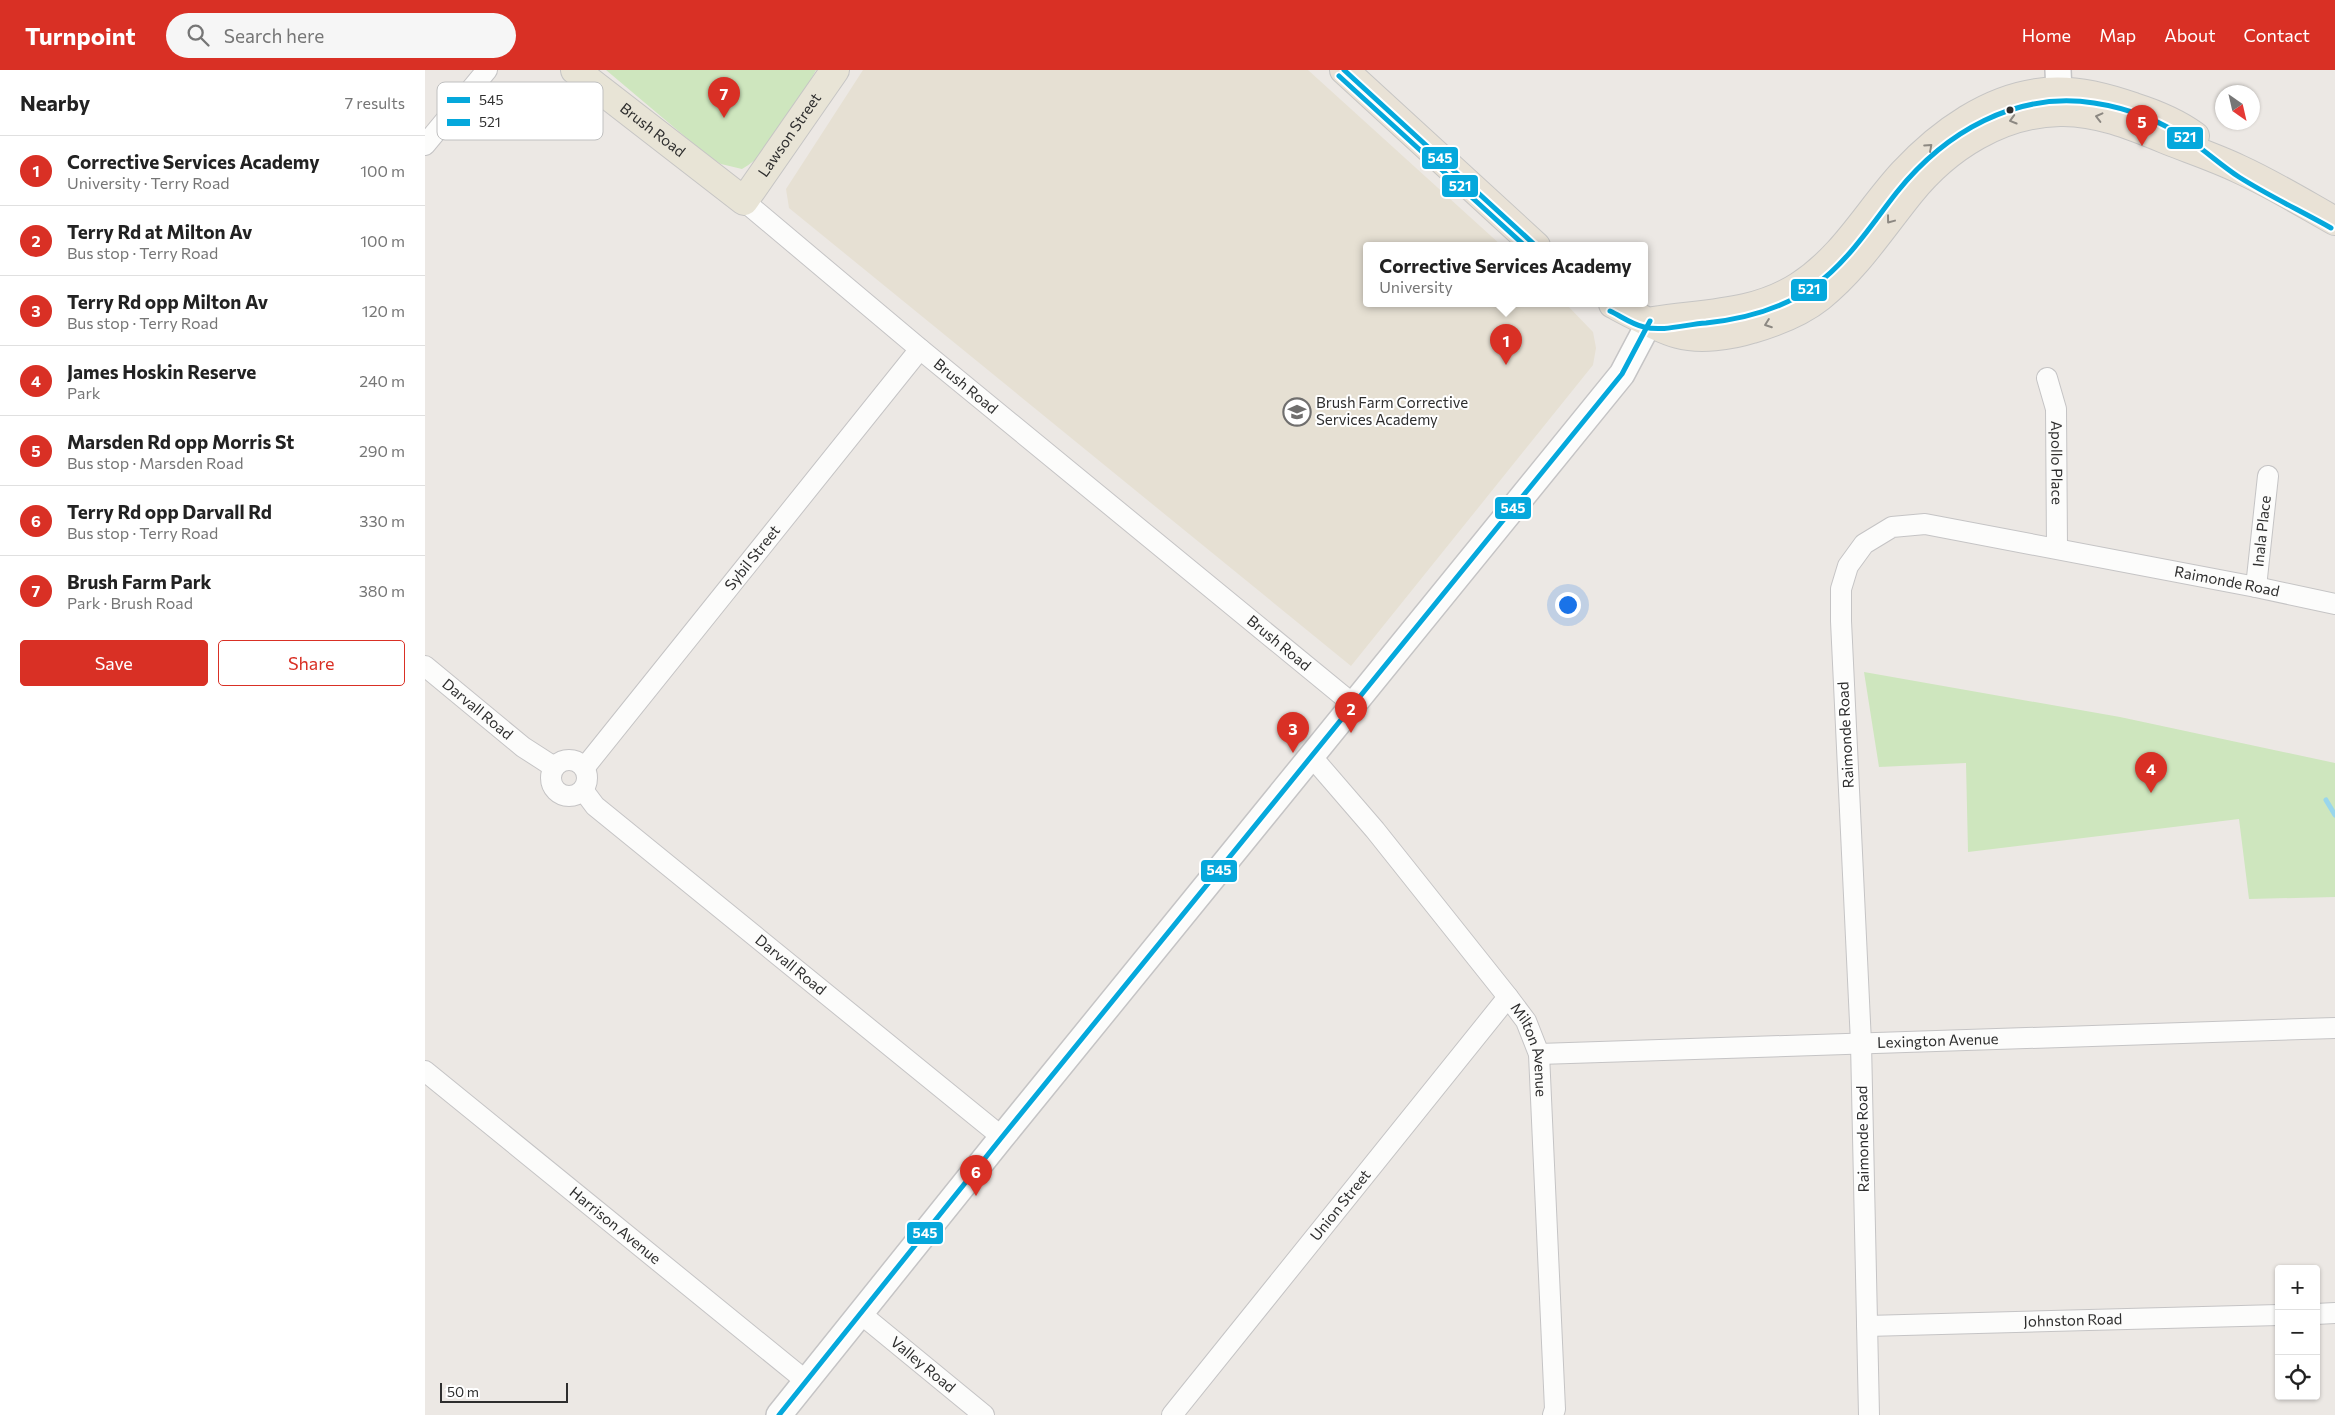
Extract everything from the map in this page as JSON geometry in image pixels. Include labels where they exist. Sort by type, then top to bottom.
[{"type":"highway","points":[[1344,70],[1532,242]]},
{"type":"highway","points":[[1650,321],[1745,310],[1772,301],[1797,287],[1821,271],[1842,250],[1902,174],[1928,148],[1951,129],[2003,103],[2031,94],[2058,81],[2086,94],[2114,100],[2155,114],[2181,126],[2243,170],[2335,221]]},
{"type":"highway","points":[[1620,307],[1678,334],[1716,336],[1747,331],[1771,324],[1801,310],[1831,288],[1866,251],[1912,191],[1946,157],[1978,134],[1995,126],[2030,115],[2071,113],[2090,115],[2131,125],[2243,170]]},
{"type":"main road","name":"Brush Road","points":[[575,70],[590,82]]},
{"type":"main road","name":"Lawson Street","points":[[744,201],[835,70]]},
{"type":"main road","name":"Brush Road","points":[[603,92],[744,201]]},
{"type":"street","points":[[477,82],[487,70]]},
{"type":"street","points":[[425,145],[437,130]]},
{"type":"street","name":"Brush Road","points":[[744,201],[920,349],[1355,705]]},
{"type":"street","points":[[779,1415],[1002,1137],[1355,705],[1622,374],[1650,321]]},
{"type":"street","name":"Sybil Street","points":[[585,767],[920,349]]},
{"type":"street","name":"Apollo Place","points":[[2047,378],[2056,409],[2057,548]]},
{"type":"street","name":"Inala Place","points":[[2256,587],[2268,476]]},
{"type":"street","name":"Raimonde Road","points":[[1869,1415],[1861,1043],[1841,621],[1841,590],[1848,566],[1864,544],[1892,527],[1925,524],[2057,548],[2335,604]]},
{"type":"street","name":"Darvall Road","points":[[425,666],[523,747],[554,767]]},
{"type":"street","name":"Milton Avenue","points":[[1312,757],[1381,838],[1508,997],[1526,1021],[1539,1054],[1553,1415]]},
{"type":"street","points":[[565,760],[573,760],[585,767],[587,782],[583,790],[576,795],[567,796],[560,794],[551,783],[551,774],[554,767],[565,760]]},
{"type":"street","name":"Darvall Road","points":[[583,790],[595,806],[1002,1137]]},
{"type":"street","name":"Union Street","points":[[1172,1415],[1508,997]]},
{"type":"street","name":"Lexington Avenue","points":[[1539,1054],[2335,1028]]},
{"type":"street","name":"Harrison Avenue","points":[[425,1071],[806,1381]]},
{"type":"street","points":[[2320,1314],[2335,1313]]},
{"type":"street","name":"Valley Road","points":[[861,1314],[984,1415]]},
{"type":"street","name":"Johnston Road","points":[[1867,1326],[2275,1315]]},
{"type":"shaded area","name":"Brush Farm Corrective Services Academy","points":[[863,70],[1308,70],[1498,242],[1363,242],[1363,307],[1569,307],[1593,332],[1596,348],[1593,365],[1351,666],[789,208],[786,189]]},
{"type":"green space","points":[[606,70],[816,70],[794,111],[776,138],[755,160],[742,169],[721,164],[708,156]]},
{"type":"green space","points":[[1864,672],[2120,717],[2335,763],[2335,897],[2249,899],[2239,819],[1968,852],[1966,763],[1879,767]]},
{"type":"waterway","points":[[2326,800],[2335,815]]},
{"type":"transit line","name":"545","points":[[1344,70],[1532,242]]},
{"type":"transit line","name":"521","points":[[1339,76],[1521,242]]},
{"type":"transit line","name":"521","points":[[1610,311],[1639,326],[1659,329],[1748,316],[1789,301],[1826,277],[1848,255],[1897,192],[1916,170],[1937,151],[1960,134],[1984,120],[2010,110],[2037,103],[2065,101],[2094,103],[2120,108],[2145,117],[2181,135],[2250,184],[2331,228]]},
{"type":"transit line","name":"545","points":[[779,1415],[1002,1137],[1622,374],[1650,321]]},
{"type":"place","name":"Brush Farm Park","points":[[724,118]]},
{"type":"place","name":"Marsden Rd opp Morris St","points":[[2142,146]]},
{"type":"place","name":"Corrective Services Academy","points":[[1506,365]]},
{"type":"place","name":"Brush Farm Corrective Services Academy","points":[[1297,412]]},
{"type":"place","name":"Terry Rd at Milton Av","points":[[1351,733]]},
{"type":"place","name":"Terry Rd opp Milton Av","points":[[1293,753]]},
{"type":"place","name":"James Hoskin Reserve","points":[[2151,793]]},
{"type":"place","name":"Terry Rd opp Darvall Rd","points":[[976,1196]]}]
